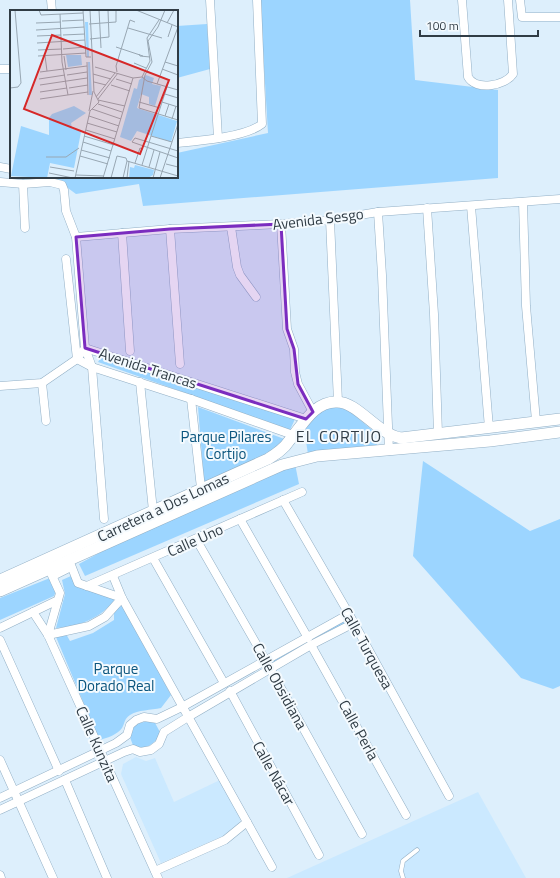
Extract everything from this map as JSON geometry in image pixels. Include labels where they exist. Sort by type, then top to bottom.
[{"type":"main road","name":"Carretera a Dos Lomas","points":[[0,591],[70,564],[103,539],[153,511],[268,459],[285,446],[309,415],[324,405],[338,402]]},
{"type":"main road","points":[[338,402],[353,408],[387,434],[401,438],[560,419]]},
{"type":"main road","name":"Carretera a Dos Lomas","points":[[0,580],[282,465],[317,456],[389,451],[490,441],[560,432]]},
{"type":"street","points":[[51,0],[52,10]]},
{"type":"street","points":[[210,0],[218,138]]},
{"type":"street","points":[[178,144],[218,138],[251,130],[262,124],[257,0]]},
{"type":"street","points":[[462,0],[468,77],[471,82],[478,85],[509,81],[513,74],[508,0]]},
{"type":"street","points":[[520,0],[520,13],[522,17],[560,17]]},
{"type":"street","points":[[0,167],[10,169]]},
{"type":"street","points":[[0,182],[23,184],[50,179],[62,185],[64,190],[66,211],[76,237],[85,348],[92,367],[104,519]]},
{"type":"street","points":[[23,184],[25,228]]},
{"type":"street","name":"Avenida Sesgo","points":[[76,237],[170,228],[281,224],[330,220],[378,212],[560,199]]},
{"type":"street","points":[[523,202],[526,306],[536,421]]},
{"type":"street","points":[[471,206],[489,428]]},
{"type":"street","points":[[427,208],[434,314],[438,434]]},
{"type":"street","points":[[378,212],[384,313],[387,434],[389,451]]},
{"type":"street","points":[[330,220],[338,402]]},
{"type":"street","points":[[281,224],[287,329],[294,349],[295,372],[298,384],[309,415]]},
{"type":"street","points":[[231,227],[237,267],[256,298]]},
{"type":"street","points":[[170,228],[180,364]]},
{"type":"street","points":[[122,233],[130,351]]},
{"type":"street","points":[[0,386],[42,383],[77,359],[66,258]]},
{"type":"street","name":"Avenida Trancas","points":[[293,435],[191,399],[92,367],[77,359],[85,348],[309,415]]},
{"type":"street","points":[[140,382],[153,511]]},
{"type":"street","points":[[42,383],[46,421]]},
{"type":"street","points":[[191,399],[201,488]]},
{"type":"street","name":"Calle Uno","points":[[87,586],[113,576],[302,492]]},
{"type":"street","name":"Calle Turquesa","points":[[283,500],[349,614],[449,796]]},
{"type":"street","name":"Calle Perla","points":[[240,519],[310,641],[406,815]]},
{"type":"street","name":"Calle Obsidiana","points":[[196,539],[268,664],[362,834]]},
{"type":"street","points":[[153,558],[224,683]]},
{"type":"street","points":[[70,564],[78,583],[122,598]]},
{"type":"street","points":[[51,572],[60,593],[48,635],[89,626],[105,617],[122,598]]},
{"type":"street","points":[[113,576],[122,598],[272,867]]},
{"type":"street","points":[[0,628],[58,600]]},
{"type":"street","name":"Calle Kunzita","points":[[33,612],[48,635],[156,875]]},
{"type":"street","points":[[268,664],[230,692],[164,732],[160,744],[151,750],[140,752],[133,749],[127,735],[130,725],[136,720],[144,717],[157,719],[182,707],[224,683],[268,664],[310,641],[349,614]]},
{"type":"street","points":[[310,641],[354,623]]},
{"type":"street","points":[[0,640],[59,771]]},
{"type":"street","name":"Calle Nácar","points":[[230,692],[319,855]]},
{"type":"street","points":[[157,719],[164,732]]},
{"type":"street","points":[[0,798],[101,751],[127,735]]},
{"type":"street","points":[[0,810],[105,760],[133,749]]},
{"type":"street","points":[[0,760],[53,878]]},
{"type":"street","points":[[64,780],[107,878]]},
{"type":"street","points":[[156,875],[225,840],[247,822]]},
{"type":"lane","points":[[403,878],[401,870],[402,861],[417,850]]},
{"type":"highlighted area","points":[[281,224],[287,329],[294,349],[298,384],[313,412],[306,419],[85,348],[76,237],[170,229]]},
{"type":"shaded area","points":[[136,757],[146,761],[155,758],[174,802],[220,780],[241,817],[239,824],[223,836],[161,863],[121,774],[123,764]]},
{"type":"shaded area","points":[[478,792],[526,878],[287,878]]},
{"type":"green space","points":[[260,0],[410,0],[415,80],[498,90],[498,178],[143,206],[139,184],[76,194],[54,178],[178,178],[178,153],[268,133]]},
{"type":"green space","points":[[207,24],[210,69],[178,78],[178,26]]},
{"type":"green space","points":[[102,356],[295,419],[290,430],[98,362]]},
{"type":"green space","points":[[335,404],[352,413],[372,430],[378,448],[308,454],[304,429],[316,410]]},
{"type":"green space","name":"Parque Pilares Cortijo","points":[[198,407],[287,440],[270,454],[204,483]]},
{"type":"green space","points":[[423,461],[530,531],[560,519],[560,686],[553,689],[521,678],[413,556]]},
{"type":"green space","points":[[295,464],[299,484],[85,576],[79,564],[121,541]]},
{"type":"green space","points":[[71,576],[115,599],[110,606],[89,620],[73,626],[56,628],[65,594],[62,580]]},
{"type":"green space","points":[[50,578],[56,591],[54,596],[0,620],[0,598]]},
{"type":"green space","name":"Parque Dorado Real","points":[[123,605],[171,695],[161,708],[133,713],[128,717],[122,728],[117,733],[99,740],[56,637],[66,634],[70,641],[93,633],[114,620],[114,610]]},
{"type":"green space","points":[[348,617],[351,621],[271,665],[269,661]]},
{"type":"green space","points":[[154,721],[161,734],[149,746],[134,748],[128,732],[136,724]]},
{"type":"district","name":"EL CORTIJO","points":[[339,436]]}]
